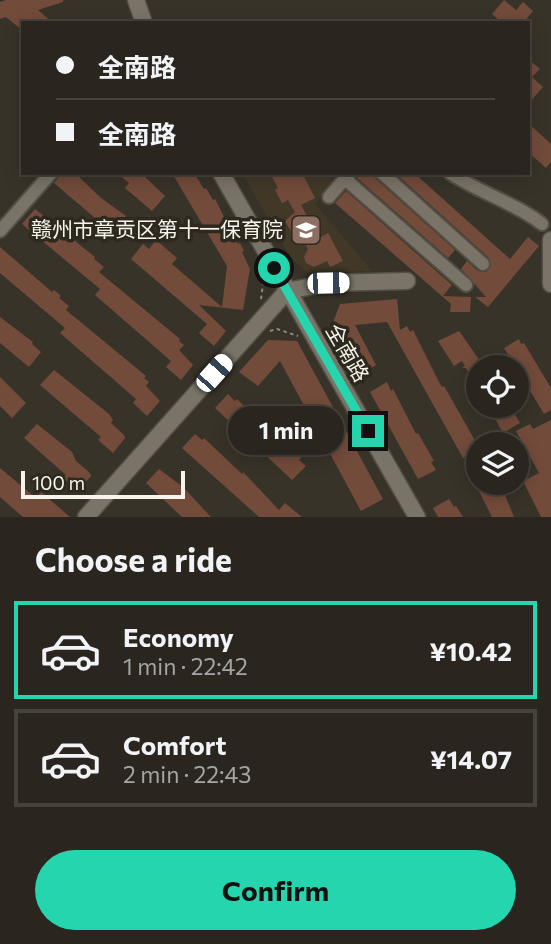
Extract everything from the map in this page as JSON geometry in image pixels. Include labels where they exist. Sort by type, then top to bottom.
[{"type":"street","points":[[136,0],[143,21]]},
{"type":"street","points":[[0,231],[49,175]]},
{"type":"street","name":"全南路","points":[[222,175],[417,517]]},
{"type":"street","points":[[384,175],[483,264]]},
{"type":"street","points":[[453,175],[542,224]]},
{"type":"street","points":[[329,197],[347,176],[466,285]]},
{"type":"street","points":[[551,240],[551,284]]},
{"type":"street","points":[[86,517],[287,291],[328,283],[407,281]]},
{"type":"path","points":[[261,300],[264,275]]},
{"type":"path","points":[[264,333],[277,329],[301,337]]},
{"type":"shaded area","name":"赣州市章贡区第十一保育院","points":[[243,175],[331,175],[332,183],[315,204],[372,271],[308,273],[290,257]]},
{"type":"building","points":[[63,0],[38,10],[51,21],[21,21],[21,29],[6,17],[0,19],[0,2]]},
{"type":"building","points":[[504,0],[516,10],[523,2],[533,11],[525,21],[500,21],[492,14]]},
{"type":"building","points":[[530,61],[540,69],[532,77],[543,87],[530,102]]},
{"type":"building","points":[[530,125],[551,144],[551,162],[546,168],[530,154]]},
{"type":"building","points":[[60,175],[77,175],[135,226],[122,241],[54,183]]},
{"type":"building","points":[[119,175],[143,175],[165,196],[152,211],[125,188],[129,183]]},
{"type":"building","points":[[173,175],[195,175],[213,200],[215,199],[244,251],[242,252],[250,269],[243,310],[199,305],[226,331],[214,346],[199,333],[207,324],[131,259],[143,244],[149,249],[156,240],[177,258],[172,264],[222,307],[227,266]]},
{"type":"building","points":[[303,175],[315,198],[301,205],[319,238],[328,233],[343,261],[330,267],[327,261],[314,267],[306,263],[304,257],[308,249],[302,237],[296,240],[285,221],[295,212],[288,200],[282,203],[272,177]]},
{"type":"building","points":[[358,175],[374,175],[455,250],[448,258],[357,178]]},
{"type":"building","points":[[397,175],[416,175],[510,259],[528,237],[539,246],[488,307],[475,297],[486,297],[461,269],[467,261],[478,271],[486,272],[491,266],[489,258]]},
{"type":"building","points":[[346,191],[452,285],[443,296],[471,297],[470,312],[450,312],[451,304],[335,203]]},
{"type":"building","points":[[35,209],[95,257],[104,267],[99,272],[180,339],[184,345],[179,350],[193,365],[181,380],[166,367],[171,361],[95,295],[100,289],[22,224]]},
{"type":"building","points":[[0,247],[52,292],[54,290],[61,296],[59,298],[69,306],[66,310],[146,376],[144,378],[149,382],[146,386],[160,401],[147,416],[133,403],[136,399],[60,333],[65,328],[0,273]]},
{"type":"building","points":[[397,299],[400,330],[407,326],[410,332],[413,330],[439,382],[444,386],[470,432],[466,432],[466,456],[463,458],[387,322],[355,325],[376,365],[360,375],[332,325],[340,304]]},
{"type":"building","points":[[0,317],[33,342],[41,352],[29,367],[0,343]]},
{"type":"building","points":[[459,331],[476,355],[466,355],[466,368],[462,368],[465,366],[462,361],[454,366],[438,341]]},
{"type":"building","points":[[519,339],[521,344],[524,343],[551,388],[551,410],[544,414],[529,389],[529,355],[508,355],[504,348]]},
{"type":"building","points":[[268,340],[297,341],[383,499],[361,511],[280,361],[258,386],[239,372]]},
{"type":"building","points":[[54,370],[109,414],[113,420],[111,423],[124,435],[125,438],[113,453],[98,440],[101,437],[40,385]]},
{"type":"building","points":[[0,377],[26,403],[12,418],[0,406]]},
{"type":"building","points":[[387,382],[434,461],[431,462],[436,470],[418,479],[370,392]]},
{"type":"building","points":[[228,394],[235,401],[237,399],[276,438],[278,436],[301,458],[299,460],[306,466],[292,480],[215,408]]},
{"type":"building","points":[[495,418],[517,418],[520,423],[502,432]]},
{"type":"building","points":[[551,420],[551,517],[541,517],[529,493],[529,478],[539,473],[529,455],[529,432],[516,431],[530,424],[533,429]]},
{"type":"building","points":[[37,424],[72,452],[76,461],[89,472],[91,476],[78,491],[63,478],[66,475],[24,438]]},
{"type":"building","points":[[195,434],[202,440],[204,438],[242,474],[243,472],[279,510],[285,503],[302,517],[259,517],[182,448]]},
{"type":"building","points":[[0,468],[36,498],[41,492],[70,517],[23,517],[0,497]]},
{"type":"building","points":[[159,469],[183,487],[211,517],[182,517],[146,483]]},
{"type":"building","points":[[481,495],[505,495],[514,517],[492,517]]},
{"type":"building","points":[[449,499],[463,517],[438,517],[433,508]]},
{"type":"place","name":"赣州市章贡区第十一保育院","points":[[306,230]]},
{"type":"route","points":[[274,268],[368,431]]}]
